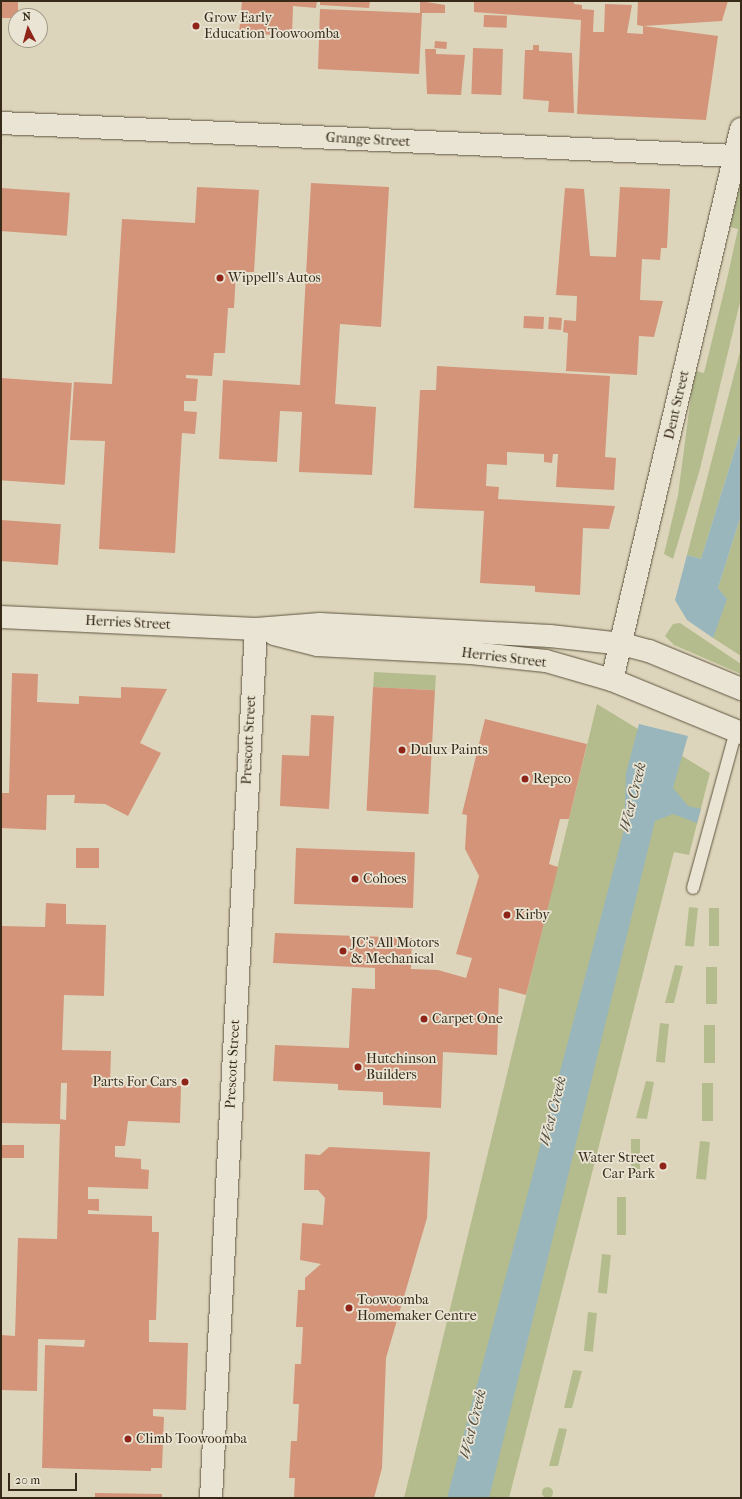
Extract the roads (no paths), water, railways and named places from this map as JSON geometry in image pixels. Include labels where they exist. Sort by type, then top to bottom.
[{"type":"street","name":"Grange Street","points":[[1,123],[735,156]]},
{"type":"street","name":"Dent Street","points":[[612,680],[622,644],[741,129]]},
{"type":"street","name":"Herries Street","points":[[1,617],[256,629],[320,624],[485,630],[622,644],[741,689]]},
{"type":"street","name":"Herries Street","points":[[256,629],[317,644],[472,653],[546,661],[612,680],[738,732]]},
{"type":"street","name":"Prescott Street","points":[[211,1498],[256,629]]},
{"type":"lane","points":[[693,888],[738,732]]},
{"type":"water","points":[[741,430],[741,515],[718,588],[727,599],[713,638],[687,620],[675,600],[687,555],[701,559]]},
{"type":"water","name":"West Creek","points":[[639,724],[688,736],[673,788],[688,806],[701,809],[697,823],[673,814],[655,821],[489,1498],[447,1498],[624,830],[626,773]]},
{"type":"place","name":"Grow Early Education Toowoomba","points":[[196,26]]},
{"type":"place","name":"Wippell's Autos","points":[[220,278]]},
{"type":"place","name":"Dulux Paints","points":[[402,750]]},
{"type":"place","name":"Repco","points":[[525,779]]},
{"type":"place","name":"Cohoes","points":[[355,879]]},
{"type":"place","name":"Kirby","points":[[507,915]]},
{"type":"place","name":"JC's All Motors & Mechanical","points":[[343,951]]},
{"type":"place","name":"Carpet One","points":[[424,1019]]},
{"type":"place","name":"Hutchinson Builders","points":[[358,1067]]},
{"type":"place","name":"Parts For Cars","points":[[185,1082]]},
{"type":"place","name":"Water Street Car Park","points":[[663,1166]]},
{"type":"place","name":"Toowoomba Homemaker Centre","points":[[349,1308]]},
{"type":"place","name":"Climb Toowoomba","points":[[128,1439]]}]
